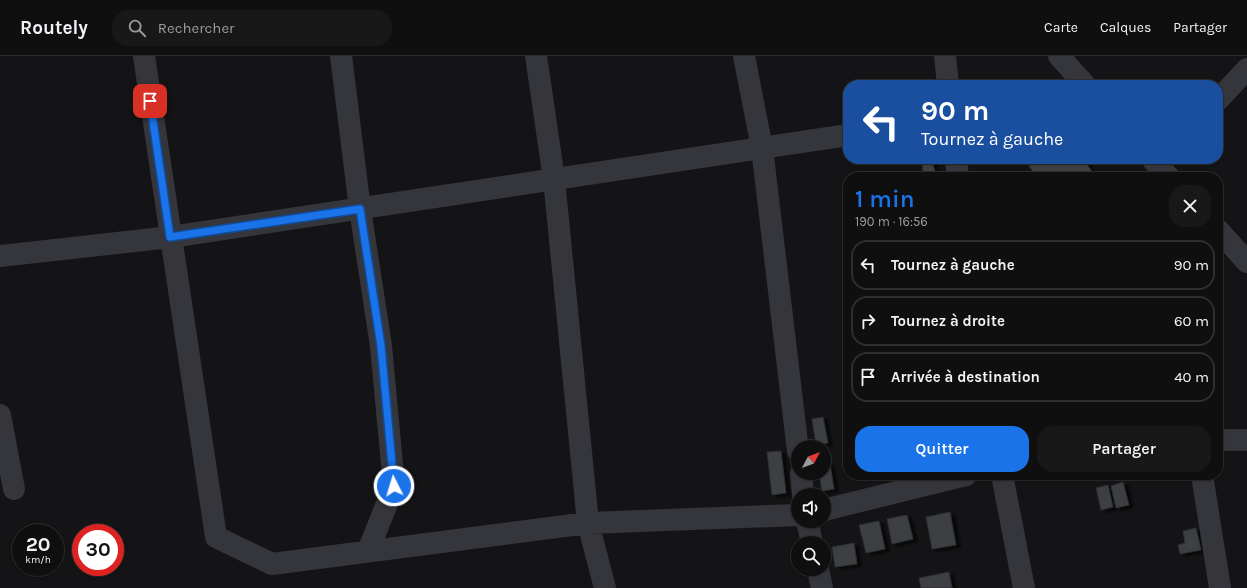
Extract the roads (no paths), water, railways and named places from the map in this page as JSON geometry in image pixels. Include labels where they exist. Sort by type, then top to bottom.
[{"type":"street","points":[[144,56],[216,537],[272,564],[588,523],[791,515]]},
{"type":"street","points":[[341,56],[360,209],[381,346],[394,486],[368,551]]},
{"type":"street","points":[[536,56],[554,179],[588,523],[605,588]]},
{"type":"street","points":[[744,56],[762,148],[797,440]]},
{"type":"street","points":[[945,56],[947,80]]},
{"type":"street","points":[[1059,56],[1081,80]]},
{"type":"street","points":[[1223,95],[1247,69]]},
{"type":"street","points":[[0,256],[170,237],[843,136]]},
{"type":"street","points":[[1157,164],[1164,172]]},
{"type":"street","points":[[1223,236],[1247,262]]},
{"type":"street","points":[[0,415],[14,489],[0,481]]},
{"type":"street","points":[[1223,440],[1247,440]]},
{"type":"street","points":[[831,508],[946,480]]},
{"type":"street","points":[[1003,480],[1024,588]]},
{"type":"street","points":[[1203,480],[1220,588]]},
{"type":"street","points":[[819,576],[822,588]]}]
